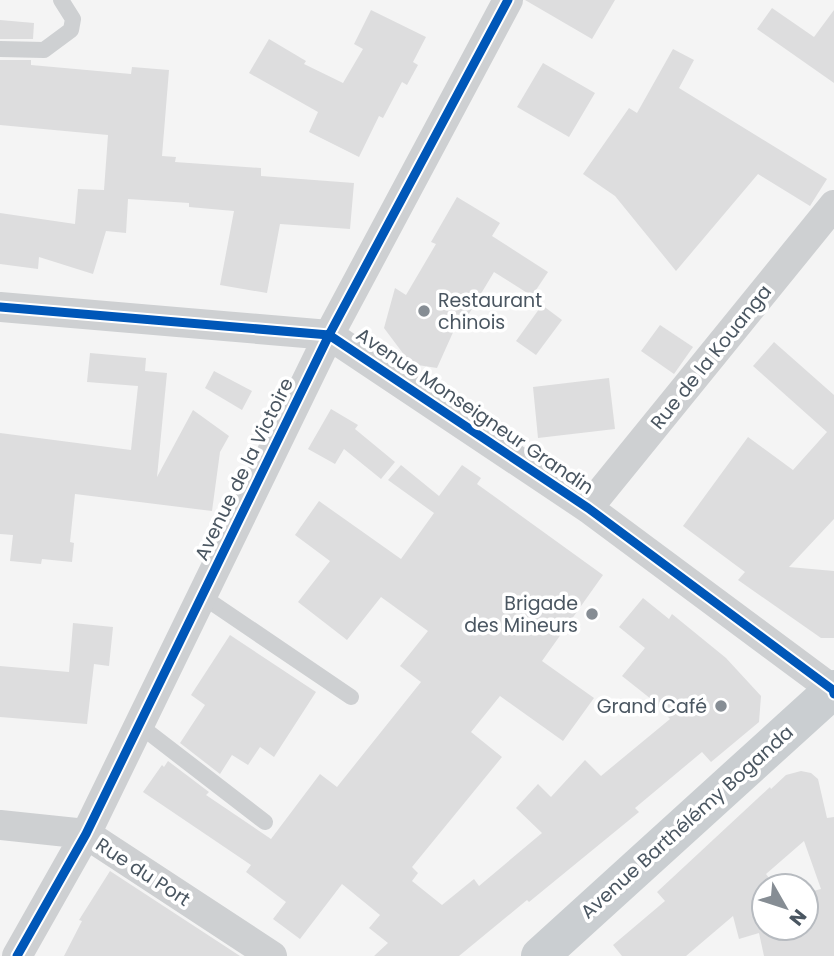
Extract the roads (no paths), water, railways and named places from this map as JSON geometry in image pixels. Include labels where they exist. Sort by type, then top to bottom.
[{"type":"main road","name":"Avenue Barthélémy Boganda","points":[[540,956],[834,691]]},
{"type":"street","name":"Avenue de la Victoire","points":[[17,956],[86,834],[330,335],[508,0]]},
{"type":"street","name":"Rue de la Kouanga","points":[[588,508],[834,205]]},
{"type":"street","name":"Avenue Monseigneur Grandin","points":[[0,307],[330,335],[588,508],[834,691]]},
{"type":"street","name":"Rue du Port","points":[[0,825],[86,834],[272,956]]},
{"type":"lane","points":[[0,49],[44,50],[71,30],[73,19],[61,0]]},
{"type":"lane","points":[[202,596],[351,697]]},
{"type":"lane","points":[[139,725],[265,822]]},
{"type":"place","name":"Restaurant chinois","points":[[424,311]]},
{"type":"place","name":"Brigade des Mineurs","points":[[592,614]]},
{"type":"place","name":"Grand Café","points":[[721,706]]}]
